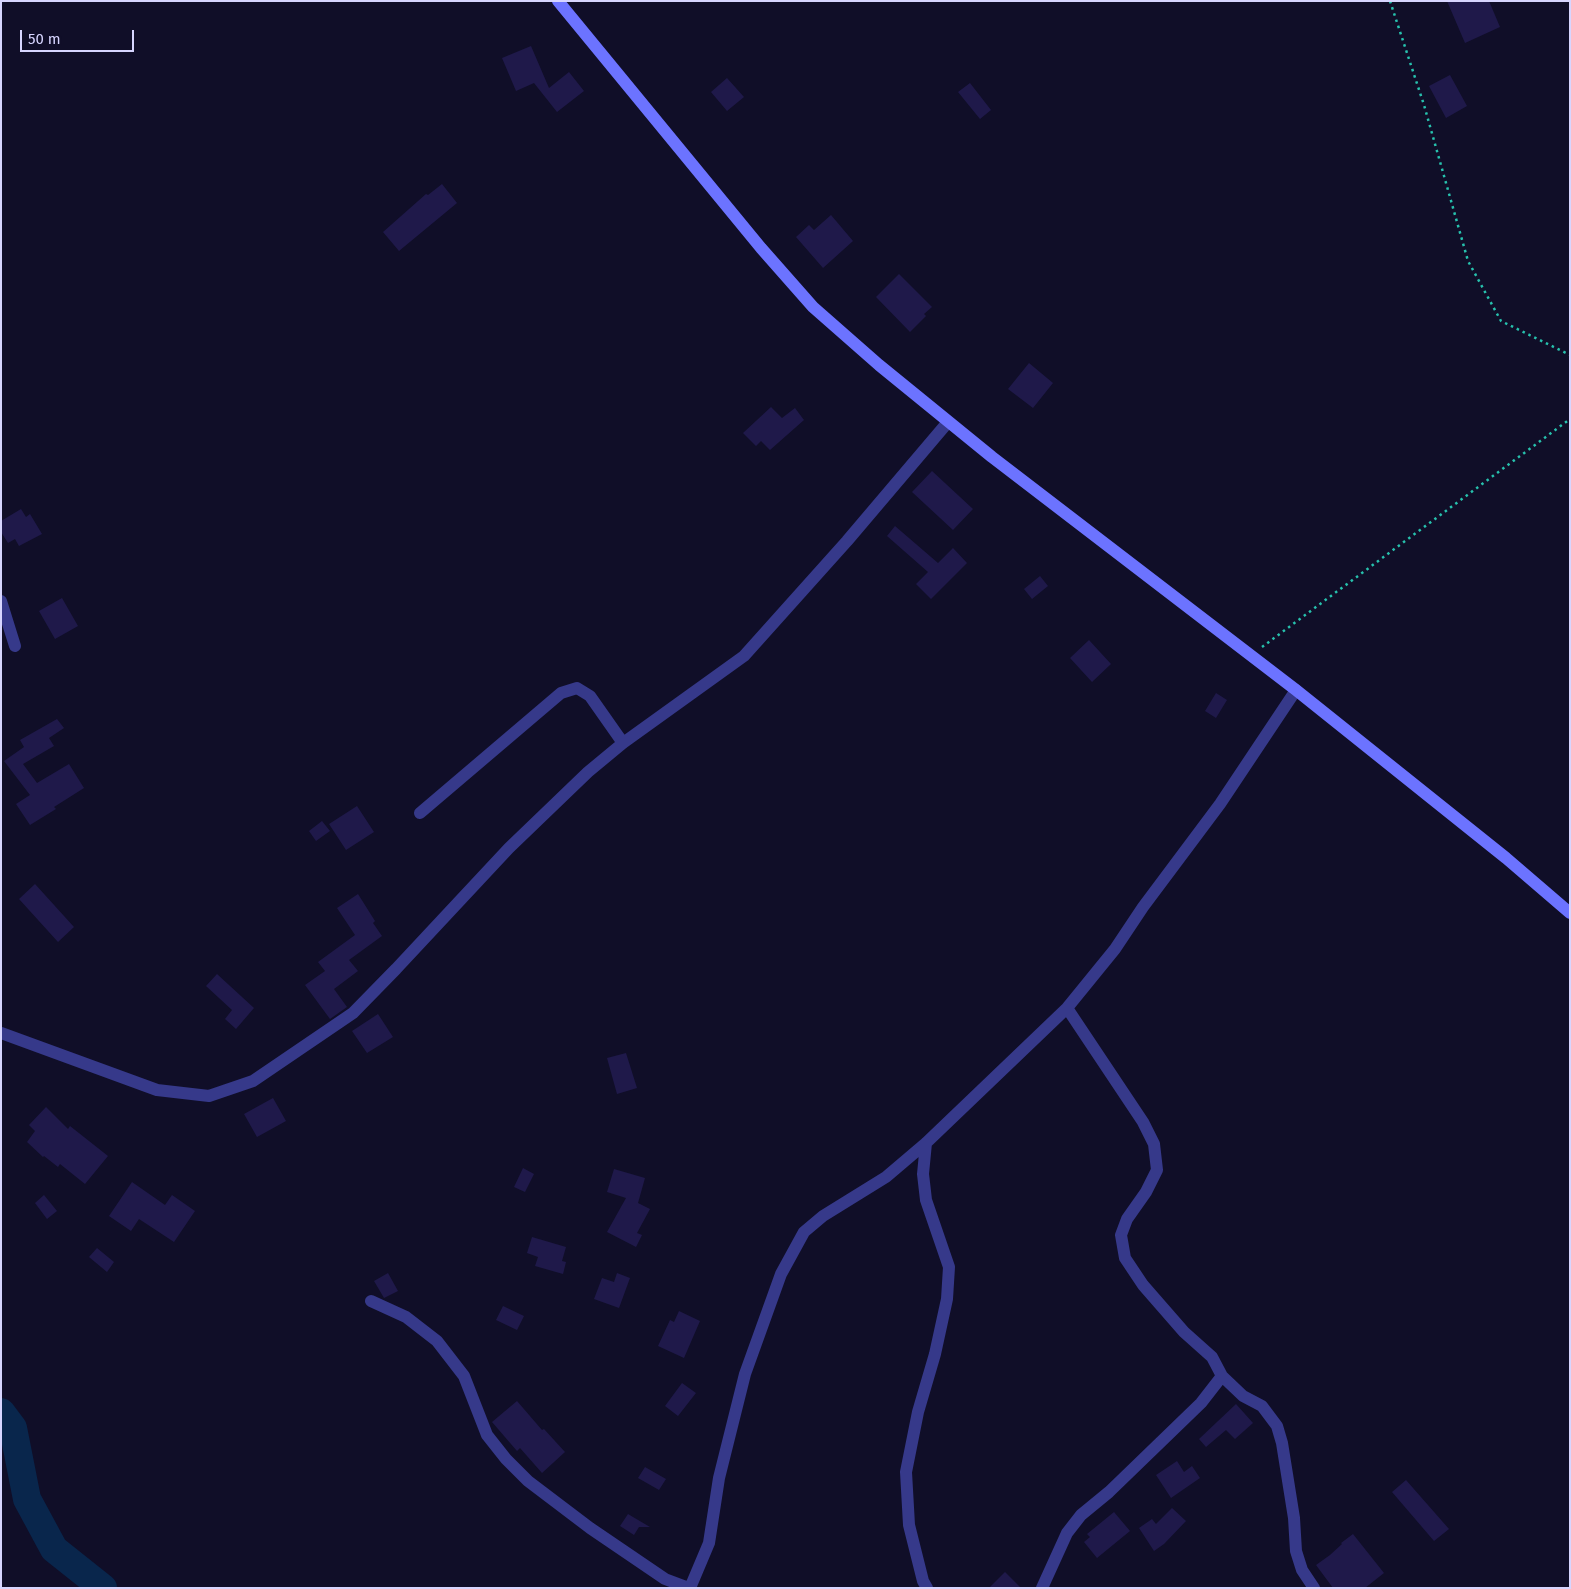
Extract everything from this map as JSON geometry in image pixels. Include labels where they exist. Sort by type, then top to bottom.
[{"type":"street","points":[[558,1],[755,240],[814,307],[879,365],[992,458],[1296,690],[1506,858],[1570,913]]},
{"type":"street","points":[[1,1033],[157,1090],[208,1096],[253,1080],[353,1013],[509,848],[588,772],[623,743],[744,656],[847,541],[948,422]]},
{"type":"street","points":[[1,601],[15,646]]},
{"type":"street","points":[[420,813],[561,693],[577,688],[590,696],[623,743]]},
{"type":"street","points":[[371,1301],[406,1316],[437,1340],[464,1376],[486,1435],[528,1481],[590,1528],[665,1579],[690,1588],[709,1543],[719,1478],[745,1374],[781,1274],[804,1232],[823,1216],[886,1177],[926,1143],[1067,1008],[1115,949],[1143,907],[1220,804],[1296,690]]},
{"type":"street","points":[[1067,1008],[1143,1122],[1154,1144],[1157,1170],[1146,1192],[1127,1218],[1121,1235],[1125,1258],[1143,1285],[1184,1332],[1212,1357],[1222,1376],[1243,1396],[1262,1406],[1278,1426],[1294,1518],[1296,1551],[1302,1570],[1314,1588]]},
{"type":"street","points":[[926,1143],[923,1174],[926,1200],[949,1267],[947,1299],[935,1354],[918,1412],[906,1472],[909,1525],[923,1581],[927,1588]]},
{"type":"street","points":[[1042,1588],[1067,1533],[1081,1515],[1109,1492],[1201,1403],[1222,1376]]},
{"type":"path","points":[[1390,1],[1424,105],[1468,261],[1500,321],[1570,355]]},
{"type":"path","points":[[1251,656],[1570,418]]},
{"type":"building","points":[[1447,1],[1489,1],[1500,27],[1465,43]]},
{"type":"building","points":[[531,46],[549,88],[569,72],[584,91],[557,112],[534,83],[516,91],[502,58]]},
{"type":"building","points":[[1450,75],[1467,106],[1446,118],[1429,86]]},
{"type":"building","points":[[727,78],[744,97],[727,111],[711,92]]},
{"type":"building","points":[[970,83],[991,110],[980,119],[958,92]]},
{"type":"building","points":[[442,184],[457,203],[399,251],[383,232],[426,194],[428,195]]},
{"type":"building","points":[[831,215],[853,241],[823,268],[796,237],[809,225],[814,230]]},
{"type":"building","points":[[899,274],[932,307],[910,332],[876,297]]},
{"type":"building","points":[[1029,363],[1053,383],[1033,408],[1008,389]]},
{"type":"building","points":[[771,407],[782,418],[795,408],[804,420],[770,450],[761,441],[756,446],[743,433]]},
{"type":"building","points":[[932,471],[973,509],[953,530],[912,492]]},
{"type":"building","points":[[21,509],[26,517],[30,514],[42,534],[19,546],[15,539],[8,543],[1,532],[1,521]]},
{"type":"building","points":[[895,526],[938,563],[953,548],[967,563],[931,599],[916,584],[928,572],[887,536]]},
{"type":"building","points":[[1040,576],[1048,586],[1032,599],[1024,589]]},
{"type":"building","points":[[62,598],[78,626],[55,639],[39,611]]},
{"type":"building","points":[[1089,640],[1111,664],[1092,682],[1070,658]]},
{"type":"building","points":[[1216,693],[1227,700],[1216,718],[1205,711]]},
{"type":"building","points":[[57,719],[64,728],[49,738],[54,746],[23,764],[37,783],[69,764],[84,788],[30,825],[16,804],[30,795],[4,761],[24,747],[20,740]]},
{"type":"building","points":[[357,806],[374,832],[346,850],[329,824]]},
{"type":"building","points":[[322,821],[330,831],[316,841],[309,831]]},
{"type":"building","points":[[35,884],[74,927],[58,942],[19,899]]},
{"type":"building","points":[[358,894],[382,936],[349,960],[358,971],[334,989],[347,1007],[330,1019],[305,985],[325,971],[318,962],[355,935],[337,908]]},
{"type":"building","points":[[217,974],[254,1008],[236,1029],[225,1019],[232,1010],[206,986]]},
{"type":"building","points":[[378,1014],[393,1037],[367,1053],[352,1031]]},
{"type":"building","points":[[626,1053],[637,1088],[617,1094],[607,1058]]},
{"type":"building","points":[[273,1098],[286,1121],[257,1137],[244,1114]]},
{"type":"building","points":[[46,1107],[68,1129],[70,1126],[108,1156],[85,1184],[60,1164],[58,1167],[43,1157],[27,1142],[35,1131],[29,1125]]},
{"type":"building","points":[[523,1168],[534,1174],[525,1192],[514,1187]]},
{"type":"building","points":[[614,1169],[645,1178],[638,1203],[650,1209],[637,1233],[642,1235],[636,1247],[607,1232],[626,1198],[607,1192]]},
{"type":"building","points":[[132,1182],[165,1205],[172,1195],[195,1211],[174,1242],[139,1219],[131,1231],[109,1216]]},
{"type":"building","points":[[44,1195],[57,1211],[47,1219],[35,1203]]},
{"type":"building","points":[[532,1237],[566,1247],[562,1261],[566,1262],[563,1274],[535,1266],[538,1257],[527,1253]]},
{"type":"building","points":[[97,1248],[114,1262],[107,1272],[89,1257]]},
{"type":"building","points":[[388,1273],[398,1291],[384,1298],[374,1281]]},
{"type":"building","points":[[617,1273],[630,1278],[619,1308],[594,1299],[602,1278],[614,1282]]},
{"type":"building","points":[[503,1306],[524,1316],[517,1330],[496,1320]]},
{"type":"building","points":[[679,1311],[700,1321],[684,1358],[658,1346],[670,1320],[674,1322]]},
{"type":"building","points":[[682,1383],[696,1393],[678,1416],[665,1406]]},
{"type":"building","points":[[517,1401],[542,1430],[544,1429],[565,1452],[542,1473],[520,1448],[517,1451],[492,1422]]},
{"type":"building","points":[[1236,1404],[1253,1423],[1235,1439],[1226,1430],[1206,1447],[1199,1439]]},
{"type":"building","points":[[1177,1461],[1184,1472],[1192,1466],[1200,1478],[1171,1498],[1156,1475]]},
{"type":"building","points":[[645,1467],[666,1479],[659,1490],[638,1478]]},
{"type":"building","points":[[1406,1480],[1449,1529],[1434,1541],[1392,1492]]},
{"type":"building","points":[[1172,1508],[1186,1521],[1164,1544],[1154,1551],[1139,1528],[1152,1519],[1156,1524]]},
{"type":"building","points":[[1114,1512],[1130,1531],[1097,1558],[1084,1542],[1090,1537],[1087,1534]]},
{"type":"building","points":[[628,1514],[650,1527],[639,1527],[634,1535],[620,1526]]},
{"type":"building","points":[[1353,1534],[1384,1573],[1365,1588],[1333,1588],[1316,1565]]},
{"type":"building","points":[[1005,1572],[1021,1588],[989,1588]]},
{"type":"waterway","points":[[1,1412],[13,1428],[27,1499],[54,1549],[103,1588]]}]
